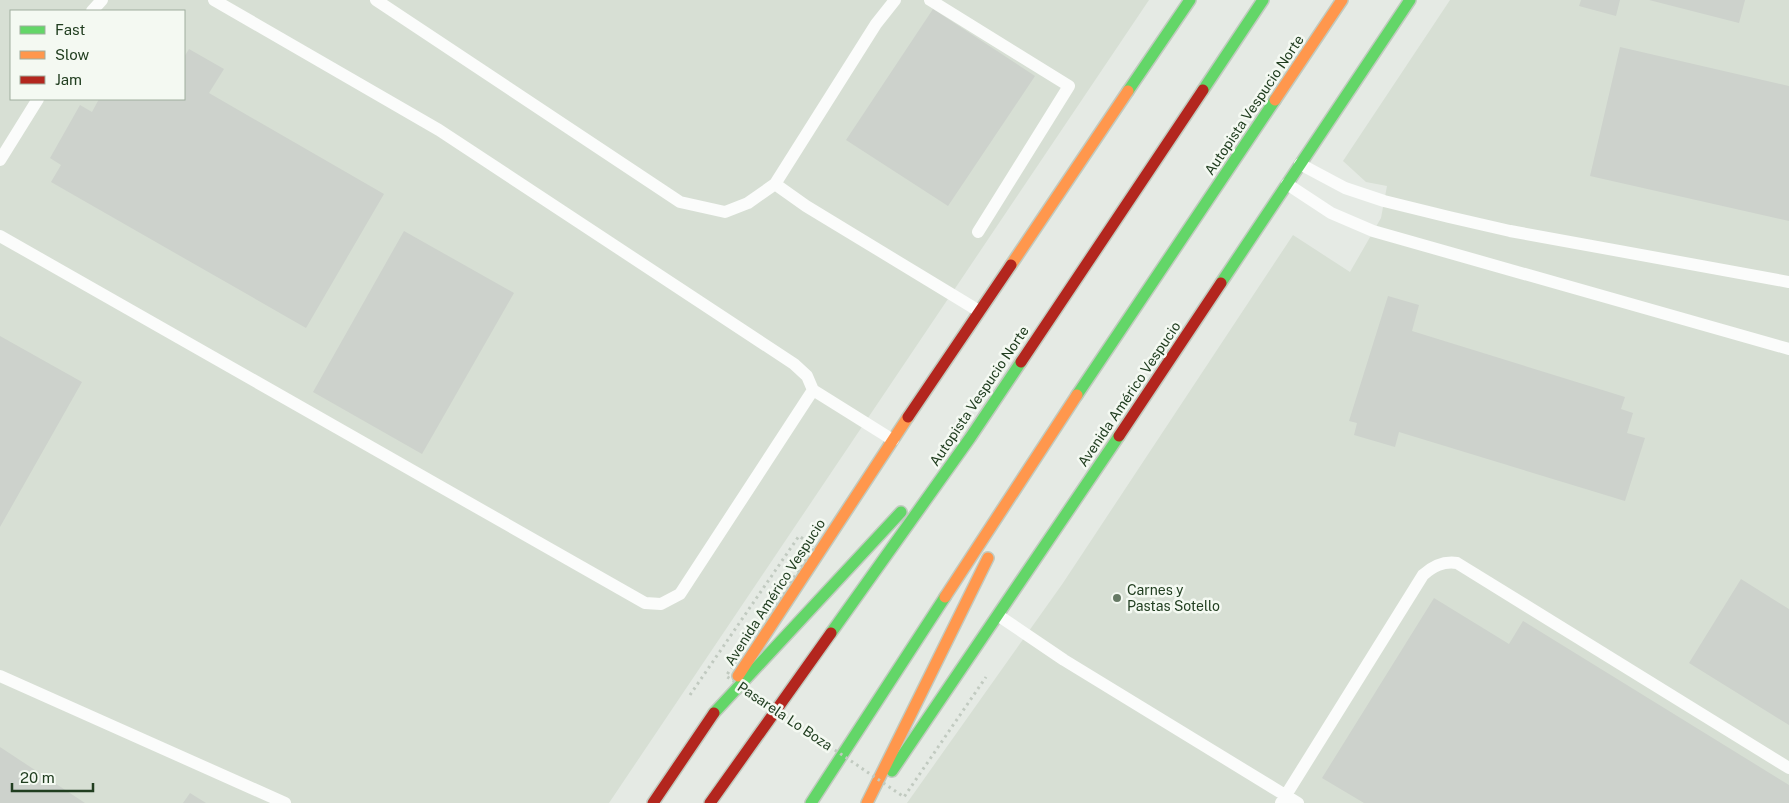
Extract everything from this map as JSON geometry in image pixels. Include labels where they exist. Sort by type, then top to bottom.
[{"type":"main road","name":"Avenida Américo Vespucio","points":[[653,803],[979,311],[1190,0]]},
{"type":"main road","name":"Autopista Vespucio Norte","points":[[710,803],[970,438],[1263,0]]},
{"type":"main road","name":"Autopista Vespucio Norte","points":[[811,803],[1042,448],[1342,0]]},
{"type":"main road","name":"Avenida Américo Vespucio","points":[[869,803],[999,616],[1410,0]]},
{"type":"main road","points":[[714,713],[970,438]]},
{"type":"main road","points":[[869,803],[1042,448]]},
{"type":"lane","points":[[93,10],[102,0]]},
{"type":"lane","points":[[214,0],[439,130],[794,364],[807,376],[813,390],[893,440]]},
{"type":"lane","points":[[376,0],[680,202],[725,212],[748,202],[775,184],[876,24],[895,0]]},
{"type":"lane","points":[[930,0],[1069,86],[978,232]]},
{"type":"lane","points":[[0,160],[37,100]]},
{"type":"lane","points":[[1300,164],[1345,188],[1384,201],[1458,219],[1510,231],[1789,282]]},
{"type":"lane","points":[[775,184],[806,206],[979,311]]},
{"type":"lane","points":[[1287,184],[1332,213],[1373,231],[1789,349]]},
{"type":"lane","points":[[0,236],[645,603],[662,604],[680,594],[813,390]]},
{"type":"lane","points":[[1284,799],[1423,575],[1431,568],[1448,562],[1457,563],[1789,768]]},
{"type":"lane","points":[[999,616],[1064,660],[1284,799],[1298,803]]},
{"type":"lane","points":[[0,676],[285,803]]},
{"type":"path","name":"Pasarela Lo Boza","points":[[690,696],[799,536],[815,547],[726,676],[904,797],[986,677]]},
{"type":"shaded area","points":[[0,0],[1149,0],[609,803],[0,803]]},
{"type":"shaded area","points":[[1450,0],[1789,0],[1789,803],[907,803],[1063,583],[1293,235],[1350,272],[1381,218],[1387,186],[1366,182],[1343,161]]},
{"type":"building","points":[[1581,0],[1620,0],[1616,16],[1579,6]]},
{"type":"building","points":[[1649,0],[1745,0],[1739,23]]},
{"type":"building","points":[[933,9],[1035,76],[948,206],[846,140]]},
{"type":"building","points":[[1620,47],[1789,86],[1789,221],[1590,176]]},
{"type":"building","points":[[189,49],[224,69],[209,93],[384,194],[306,328],[51,182],[61,165],[50,158],[80,105],[92,112],[98,100],[185,100],[185,55]]},
{"type":"building","points":[[404,231],[514,293],[422,454],[313,392]]},
{"type":"building","points":[[1388,296],[1419,305],[1412,331],[1625,397],[1621,409],[1633,413],[1627,433],[1645,438],[1625,501],[1399,432],[1395,447],[1354,435],[1357,423],[1349,421]]},
{"type":"building","points":[[0,336],[82,382],[0,527]]},
{"type":"building","points":[[1741,579],[1789,609],[1789,725],[1689,663]]},
{"type":"building","points":[[1434,598],[1509,644],[1523,621],[1789,785],[1789,803],[1364,803],[1322,778]]},
{"type":"building","points":[[0,747],[85,803],[0,803]]},
{"type":"building","points":[[190,793],[206,803],[183,803]]},
{"type":"traffic: fast","points":[[1128,91],[1190,0]]},
{"type":"traffic: fast","points":[[1203,90],[1263,0]]},
{"type":"traffic: fast","points":[[1221,283],[1410,0]]},
{"type":"traffic: fast","points":[[1077,395],[1275,100]]},
{"type":"traffic: fast","points":[[831,633],[970,438],[1021,362]]},
{"type":"traffic: fast","points":[[892,771],[1119,436]]},
{"type":"traffic: fast","points":[[714,713],[901,512]]},
{"type":"traffic: fast","points":[[811,803],[945,597]]},
{"type":"traffic: slow","points":[[1275,100],[1342,0]]},
{"type":"traffic: slow","points":[[1011,265],[1128,91]]},
{"type":"traffic: slow","points":[[945,597],[1077,395]]},
{"type":"traffic: slow","points":[[738,676],[908,417]]},
{"type":"traffic: slow","points":[[867,803],[988,558]]},
{"type":"traffic: jam","points":[[1021,362],[1203,90]]},
{"type":"traffic: jam","points":[[908,417],[1011,265]]},
{"type":"traffic: jam","points":[[1119,436],[1221,283]]},
{"type":"traffic: jam","points":[[710,803],[831,633]]},
{"type":"traffic: jam","points":[[653,803],[714,713]]},
{"type":"place","name":"Carnes y Pastas Sotello","points":[[1117,598]]}]
